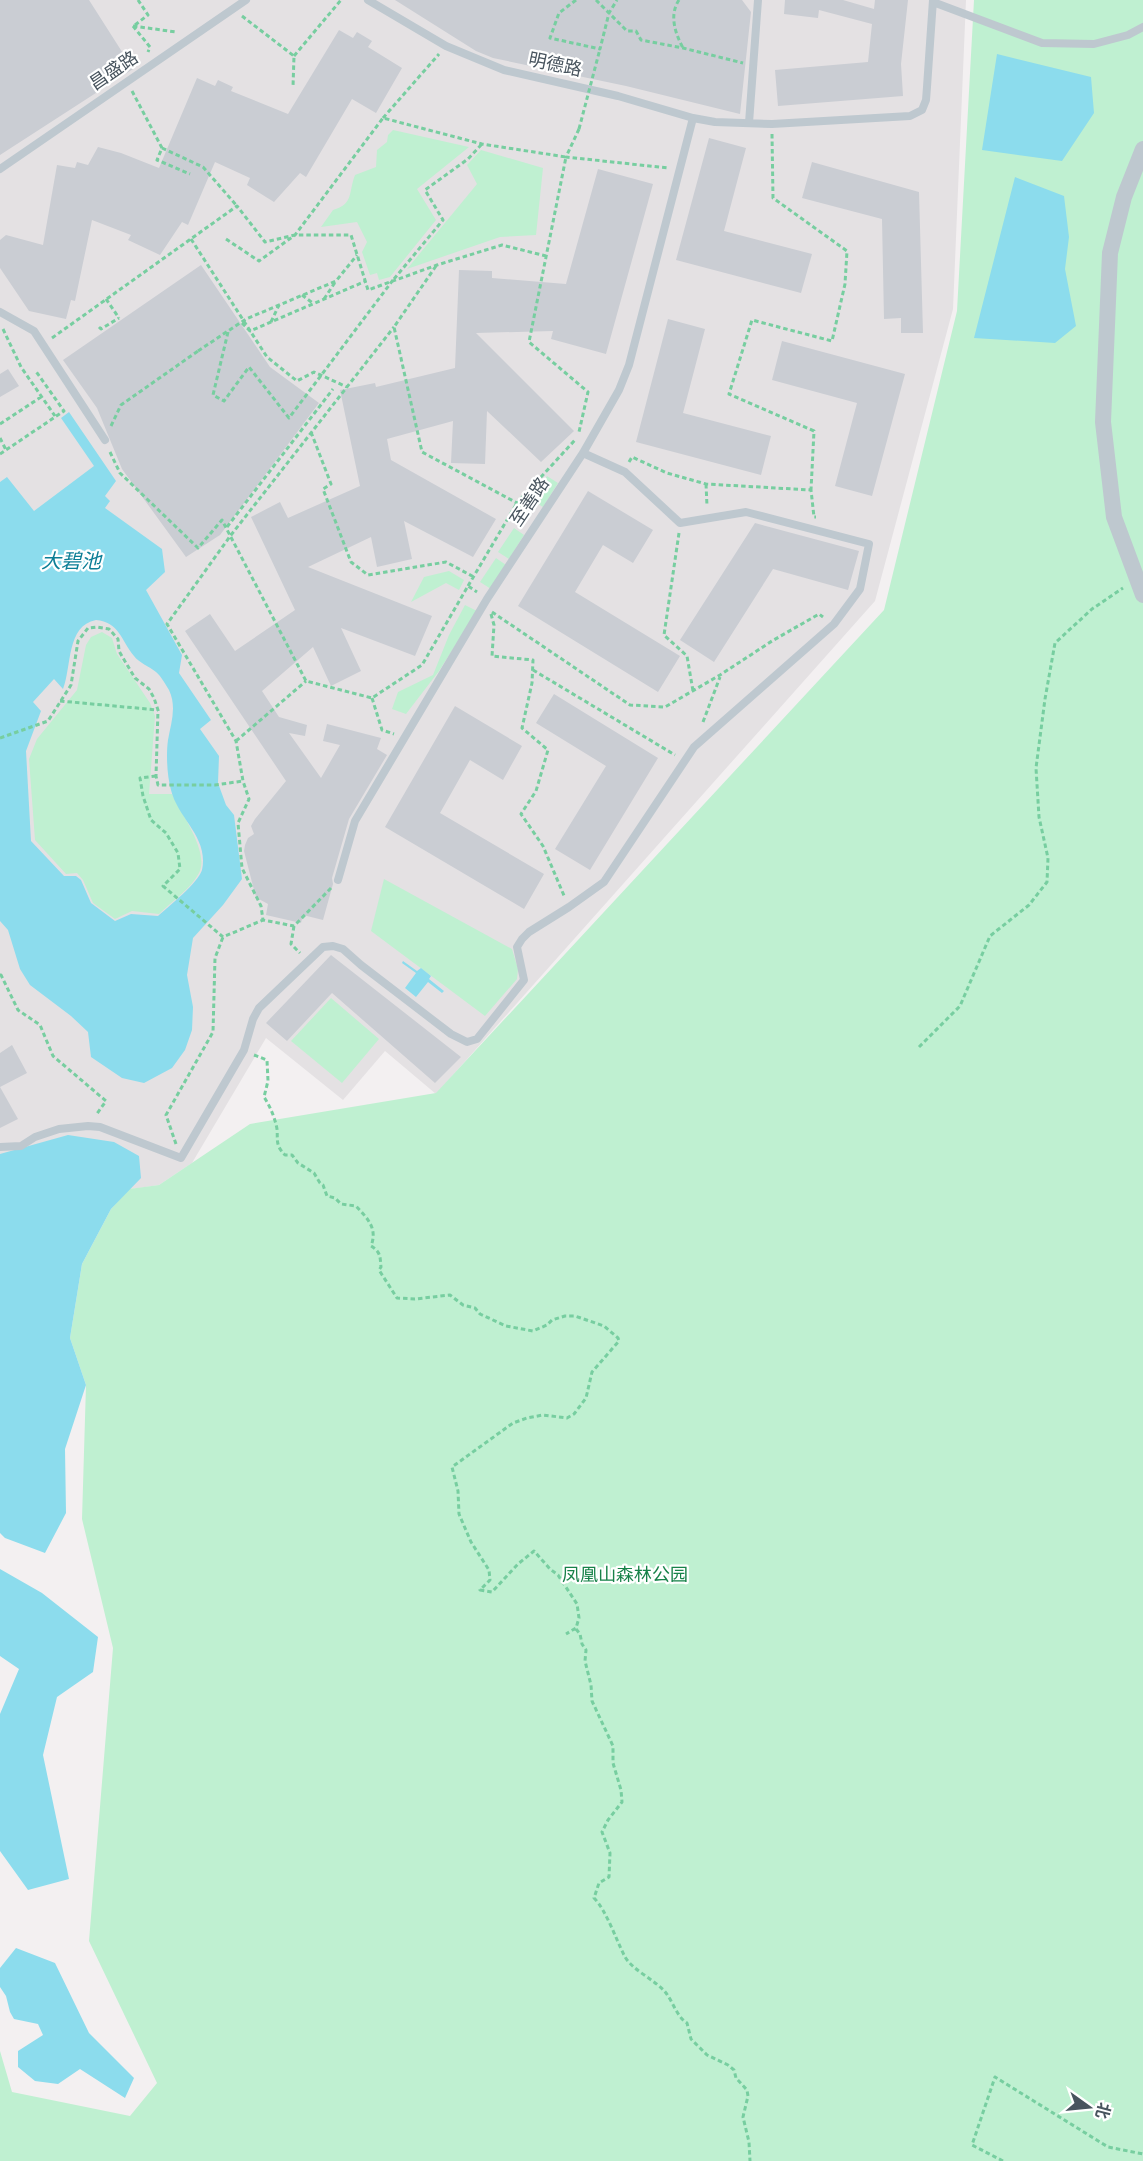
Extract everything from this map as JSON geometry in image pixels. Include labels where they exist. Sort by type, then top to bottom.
[{"type":"street","points":[[1140,587],[1114,517],[1103,423],[1110,253],[1124,197],[1143,149]]},
{"type":"lane","name":"昌盛路","points":[[0,169],[246,0]]},
{"type":"lane","name":"明德路","points":[[368,0],[446,46],[504,70],[618,96],[693,118],[715,122],[772,124],[910,116],[922,110],[926,100],[933,1]]},
{"type":"lane","points":[[749,123],[758,0]]},
{"type":"lane","points":[[933,1],[1042,44],[1094,44],[1128,35],[1143,27]]},
{"type":"lane","name":"至善路","points":[[339,880],[355,821],[487,599],[583,453],[619,390],[629,364],[693,118]]},
{"type":"lane","points":[[0,312],[34,331],[105,440]]},
{"type":"lane","points":[[0,1147],[21,1146],[35,1137],[59,1129],[88,1126],[100,1127],[181,1158],[244,1050],[259,1008],[323,947],[333,946],[343,949],[451,1034],[466,1042],[477,1039],[524,980],[517,947],[522,939],[604,882],[694,747],[834,624],[860,589],[869,544],[747,512],[680,523],[625,472],[583,453]]},
{"type":"path","points":[[133,26],[148,15],[138,0]]},
{"type":"path","points":[[293,87],[294,56],[341,0]]},
{"type":"path","points":[[576,0],[559,13],[550,38],[600,50]]},
{"type":"path","points":[[596,0],[627,31],[636,31],[641,40],[753,66]]},
{"type":"path","points":[[578,437],[588,392],[529,342],[566,157],[579,129],[609,13],[617,0]]},
{"type":"path","points":[[679,0],[674,8],[675,33],[682,48]]},
{"type":"path","points":[[233,9],[294,56]]},
{"type":"path","points":[[133,26],[175,32],[184,27]]},
{"type":"path","points":[[133,26],[150,47],[143,71]]},
{"type":"path","points":[[226,239],[259,261],[295,235],[383,118],[446,46]]},
{"type":"path","points":[[127,81],[162,148],[203,167],[265,242],[295,235],[351,235],[368,290],[502,245],[546,256]]},
{"type":"path","points":[[383,118],[482,144],[566,157],[680,169]]},
{"type":"path","points":[[772,124],[773,198],[847,251],[845,284],[832,341],[752,320],[729,394],[814,431],[810,490],[814,517]]},
{"type":"path","points":[[228,332],[213,395],[224,401],[249,367],[289,418],[442,219],[425,190],[468,159],[482,144]]},
{"type":"path","points":[[162,148],[157,160],[190,174]]},
{"type":"path","points":[[44,344],[237,206]]},
{"type":"path","points":[[191,238],[267,357],[297,381],[314,372],[347,387]]},
{"type":"path","points":[[324,299],[336,280],[357,255]]},
{"type":"path","points":[[263,920],[261,906],[242,868],[238,823],[249,799],[243,781],[237,741],[167,624],[231,535],[394,327],[437,265]]},
{"type":"path","points":[[336,280],[242,323],[198,351],[121,405],[105,440],[120,472],[198,548],[222,520],[306,681],[372,698],[422,665],[517,503],[578,437],[602,419]]},
{"type":"path","points":[[242,323],[250,332],[366,281]]},
{"type":"path","points":[[303,295],[314,304]]},
{"type":"path","points":[[99,327],[101,329],[119,318],[106,299]]},
{"type":"path","points":[[271,322],[279,305]]},
{"type":"path","points":[[0,322],[21,367],[55,416]]},
{"type":"path","points":[[394,327],[422,452],[517,503],[539,518]]},
{"type":"path","points":[[0,454],[64,411],[35,370]]},
{"type":"path","points":[[227,527],[333,389]]},
{"type":"path","points":[[0,424],[41,397]]},
{"type":"path","points":[[311,432],[331,484],[323,489],[351,562],[368,575],[446,562],[474,577]]},
{"type":"path","points":[[0,438],[6,450]]},
{"type":"path","points":[[632,457],[667,473],[706,483],[810,490]]},
{"type":"path","points":[[706,483],[708,518]]},
{"type":"path","points":[[680,523],[664,635],[687,656],[693,691]]},
{"type":"path","points":[[468,586],[487,599],[494,625],[492,656],[533,660],[532,683],[522,728],[548,750],[536,791],[521,814],[543,846],[569,908]]},
{"type":"path","points":[[919,1047],[960,1006],[990,936],[1029,905],[1047,882],[1048,858],[1039,817],[1036,768],[1054,643],[1092,609],[1140,587]]},
{"type":"path","points":[[490,611],[630,705],[665,706],[819,614],[834,624]]},
{"type":"path","points":[[0,738],[22,728],[48,721],[71,685],[78,640],[88,628],[110,629],[118,639],[119,651],[126,663],[135,678],[149,689],[158,710],[156,776],[158,785],[215,785],[243,781]]},
{"type":"path","points":[[532,670],[684,761]]},
{"type":"path","points":[[694,747],[720,675]]},
{"type":"path","points":[[237,741],[306,681]]},
{"type":"path","points":[[372,698],[382,730]]},
{"type":"path","points":[[60,701],[158,710]]},
{"type":"path","points":[[156,776],[140,778],[143,796],[151,820],[166,834],[178,853],[180,869],[163,886],[223,937]]},
{"type":"path","points":[[309,959],[291,944],[294,926],[339,880]]},
{"type":"path","points":[[181,1158],[166,1114],[213,1032],[215,958],[223,937],[263,920],[294,926]]},
{"type":"path","points":[[0,975],[18,1010],[40,1025],[53,1056],[106,1101],[88,1126]]},
{"type":"path","points":[[244,1050],[267,1060],[268,1081],[264,1097],[277,1126],[275,1141],[279,1149],[285,1155],[292,1155],[298,1163],[314,1173],[323,1185],[327,1196],[335,1198],[341,1204],[356,1206],[372,1223],[371,1246],[377,1249],[381,1258],[379,1270],[397,1298],[407,1300],[450,1294],[463,1305],[475,1308],[493,1321],[526,1331],[533,1331],[558,1318],[575,1316],[604,1326],[618,1338],[619,1341],[614,1348],[592,1372],[586,1398],[574,1414],[567,1418],[535,1417],[513,1423],[452,1467],[458,1491],[459,1514],[471,1542],[489,1570],[490,1580],[480,1590],[492,1593],[518,1564],[534,1551],[558,1575],[577,1604],[579,1618],[576,1628],[566,1634]]},
{"type":"path","points":[[576,1628],[586,1650],[585,1661],[592,1701],[613,1746],[613,1763],[622,1802],[602,1832],[610,1853],[609,1877],[599,1883],[594,1898],[602,1906],[603,1913],[622,1948],[624,1957],[665,1991],[681,2020],[687,2023],[691,2039],[707,2055],[734,2070],[736,2078],[747,2090],[748,2096],[743,2117],[749,2142],[750,2161]]},
{"type":"path","points":[[1003,2161],[972,2145],[995,2077],[1108,2147],[1143,2154]]},
{"type":"shaded area","points":[[0,0],[966,0],[953,309],[875,601],[436,1094],[385,1051],[343,1100],[266,1038],[192,1163],[159,1185],[0,1208]]},
{"type":"green space","name":"凤凰山森林公园","points":[[974,0],[1143,0],[1143,2161],[0,2161],[0,2051],[12,2092],[130,2116],[157,2083],[89,1941],[113,1648],[82,1519],[86,1385],[70,1338],[82,1264],[111,1209],[129,1189],[159,1185],[250,1124],[436,1093],[884,610],[957,311]]},
{"type":"green space","points":[[393,130],[469,147],[417,189],[436,220],[390,277],[379,280],[377,273],[370,275],[362,252],[367,242],[357,222],[321,227],[333,210],[340,208],[347,201],[355,175],[376,167],[377,150],[387,142],[388,135]]},
{"type":"green space","points":[[481,150],[543,168],[536,235],[500,237],[407,269],[477,184],[467,165]]},
{"type":"green space","points":[[547,476],[558,483],[543,507],[532,500]]},
{"type":"green space","points":[[514,528],[524,535],[509,559],[498,552]]},
{"type":"green space","points":[[496,558],[506,565],[491,589],[480,582]]},
{"type":"green space","points":[[449,571],[464,580],[459,590],[446,583],[411,602],[424,577]]},
{"type":"green space","points":[[465,605],[477,611],[439,671],[406,714],[392,709],[398,692],[433,675],[449,635]]},
{"type":"green space","points":[[102,632],[112,638],[117,654],[150,703],[155,716],[149,794],[172,794],[193,833],[201,855],[199,873],[195,879],[159,914],[132,911],[115,919],[93,903],[83,880],[77,873],[66,874],[35,840],[29,759],[37,739],[77,690],[86,645],[91,637]]},
{"type":"green space","points":[[384,879],[512,949],[518,969],[517,979],[485,1016],[371,931]]},
{"type":"green space","points":[[331,998],[379,1039],[342,1083],[291,1041]]},
{"type":"water","points":[[997,54],[1091,77],[1094,113],[1062,161],[982,150]]},
{"type":"water","points":[[1015,177],[1064,196],[1069,237],[1065,269],[1076,326],[1055,343],[974,338]]},
{"type":"water","name":"大碧池","points":[[69,412],[116,481],[105,496],[110,501],[105,508],[162,549],[165,572],[146,590],[182,655],[179,673],[211,720],[200,729],[219,756],[218,783],[226,805],[234,815],[242,879],[223,905],[193,938],[187,975],[193,1007],[192,1030],[185,1050],[172,1068],[144,1083],[122,1078],[91,1057],[88,1032],[30,985],[20,969],[8,930],[0,921],[0,482],[7,477],[34,511],[94,466],[61,418]],"holes":[[[96,620],[104,621],[115,628],[136,658],[158,674],[169,690],[173,703],[167,752],[170,784],[175,800],[197,838],[203,858],[202,870],[195,881],[158,916],[131,914],[115,921],[91,903],[81,880],[76,876],[64,876],[31,841],[26,751],[41,711],[33,702],[54,679],[63,689],[72,648],[79,630]]]},
{"type":"water","points":[[403,961],[417,971],[421,968],[431,976],[429,979],[444,991],[442,993],[428,982],[416,997],[405,988],[416,973],[402,963]]},
{"type":"water","points":[[68,1135],[114,1142],[139,1156],[141,1178],[111,1209],[82,1264],[70,1338],[86,1385],[65,1449],[66,1513],[45,1553],[5,1538],[0,1533],[0,1154]]},
{"type":"water","points":[[0,1569],[42,1593],[98,1637],[93,1672],[57,1697],[43,1755],[69,1879],[28,1890],[0,1851],[0,1714],[19,1669],[0,1656]]},
{"type":"water","points":[[16,1948],[55,1963],[89,2033],[134,2078],[125,2098],[80,2069],[58,2084],[35,2081],[18,2067],[18,2051],[43,2035],[38,2024],[14,2019],[6,1996],[0,1987],[0,1968]]},
{"type":"building","points":[[0,0],[89,0],[133,69],[0,155]]},
{"type":"building","points":[[395,0],[742,0],[751,12],[740,114],[626,86],[493,58],[476,51]]},
{"type":"building","points":[[785,0],[843,0],[874,9],[875,0],[908,0],[901,64],[903,96],[778,106],[775,70],[868,62],[872,24],[819,10],[818,18],[784,14]]},
{"type":"building","points":[[339,30],[353,38],[357,32],[372,41],[368,47],[402,68],[376,113],[352,99],[306,177],[300,173],[274,202],[247,185],[250,178],[215,162],[188,225],[182,222],[160,255],[128,240],[131,235],[92,220],[75,301],[71,300],[66,319],[29,311],[0,268],[0,240],[6,235],[43,245],[57,165],[75,168],[77,162],[88,165],[98,147],[121,153],[159,168],[197,78],[215,86],[218,80],[233,87],[231,91],[288,114]]},
{"type":"building","points":[[709,138],[746,148],[724,231],[812,254],[801,293],[676,260]]},
{"type":"building","points":[[812,162],[919,192],[923,333],[901,333],[901,318],[884,319],[882,219],[802,198]]},
{"type":"building","points":[[598,169],[653,184],[606,354],[551,339],[553,331],[476,333],[574,431],[541,462],[487,411],[485,464],[451,463],[453,421],[387,439],[391,460],[496,519],[473,557],[404,521],[412,559],[377,567],[371,537],[308,567],[432,616],[415,656],[341,628],[361,671],[331,686],[313,647],[262,691],[279,717],[307,725],[305,736],[289,733],[321,778],[340,745],[323,741],[327,724],[381,738],[377,749],[387,755],[349,819],[323,920],[303,915],[301,923],[266,915],[268,904],[257,898],[255,894],[244,851],[248,838],[254,834],[251,826],[255,819],[286,781],[185,631],[210,614],[235,651],[295,610],[251,517],[280,502],[288,518],[360,486],[340,390],[375,383],[376,387],[455,368],[459,270],[492,271],[492,278],[566,284]]},
{"type":"building","points":[[201,265],[270,367],[319,403],[220,535],[186,557],[122,469],[97,408],[63,360]]},
{"type":"building","points":[[668,319],[705,329],[683,413],[771,436],[761,475],[636,442]]},
{"type":"building","points":[[782,341],[905,374],[872,496],[835,486],[857,403],[772,380]]},
{"type":"building","points":[[8,369],[19,386],[0,397],[0,374]]},
{"type":"building","points":[[588,491],[653,530],[633,563],[603,545],[575,592],[680,656],[658,692],[518,606]]},
{"type":"building","points":[[755,523],[859,551],[848,590],[773,569],[714,662],[680,640]]},
{"type":"building","points":[[554,694],[658,758],[590,870],[555,849],[606,766],[536,723]]},
{"type":"building","points":[[455,706],[522,746],[503,780],[470,760],[440,813],[544,874],[524,909],[385,827]]},
{"type":"building","points":[[331,955],[461,1057],[435,1083],[332,993],[287,1041],[266,1023]]},
{"type":"building","points":[[12,1045],[27,1073],[0,1087],[0,1053]]},
{"type":"building","points":[[0,1087],[18,1119],[0,1128]]}]
